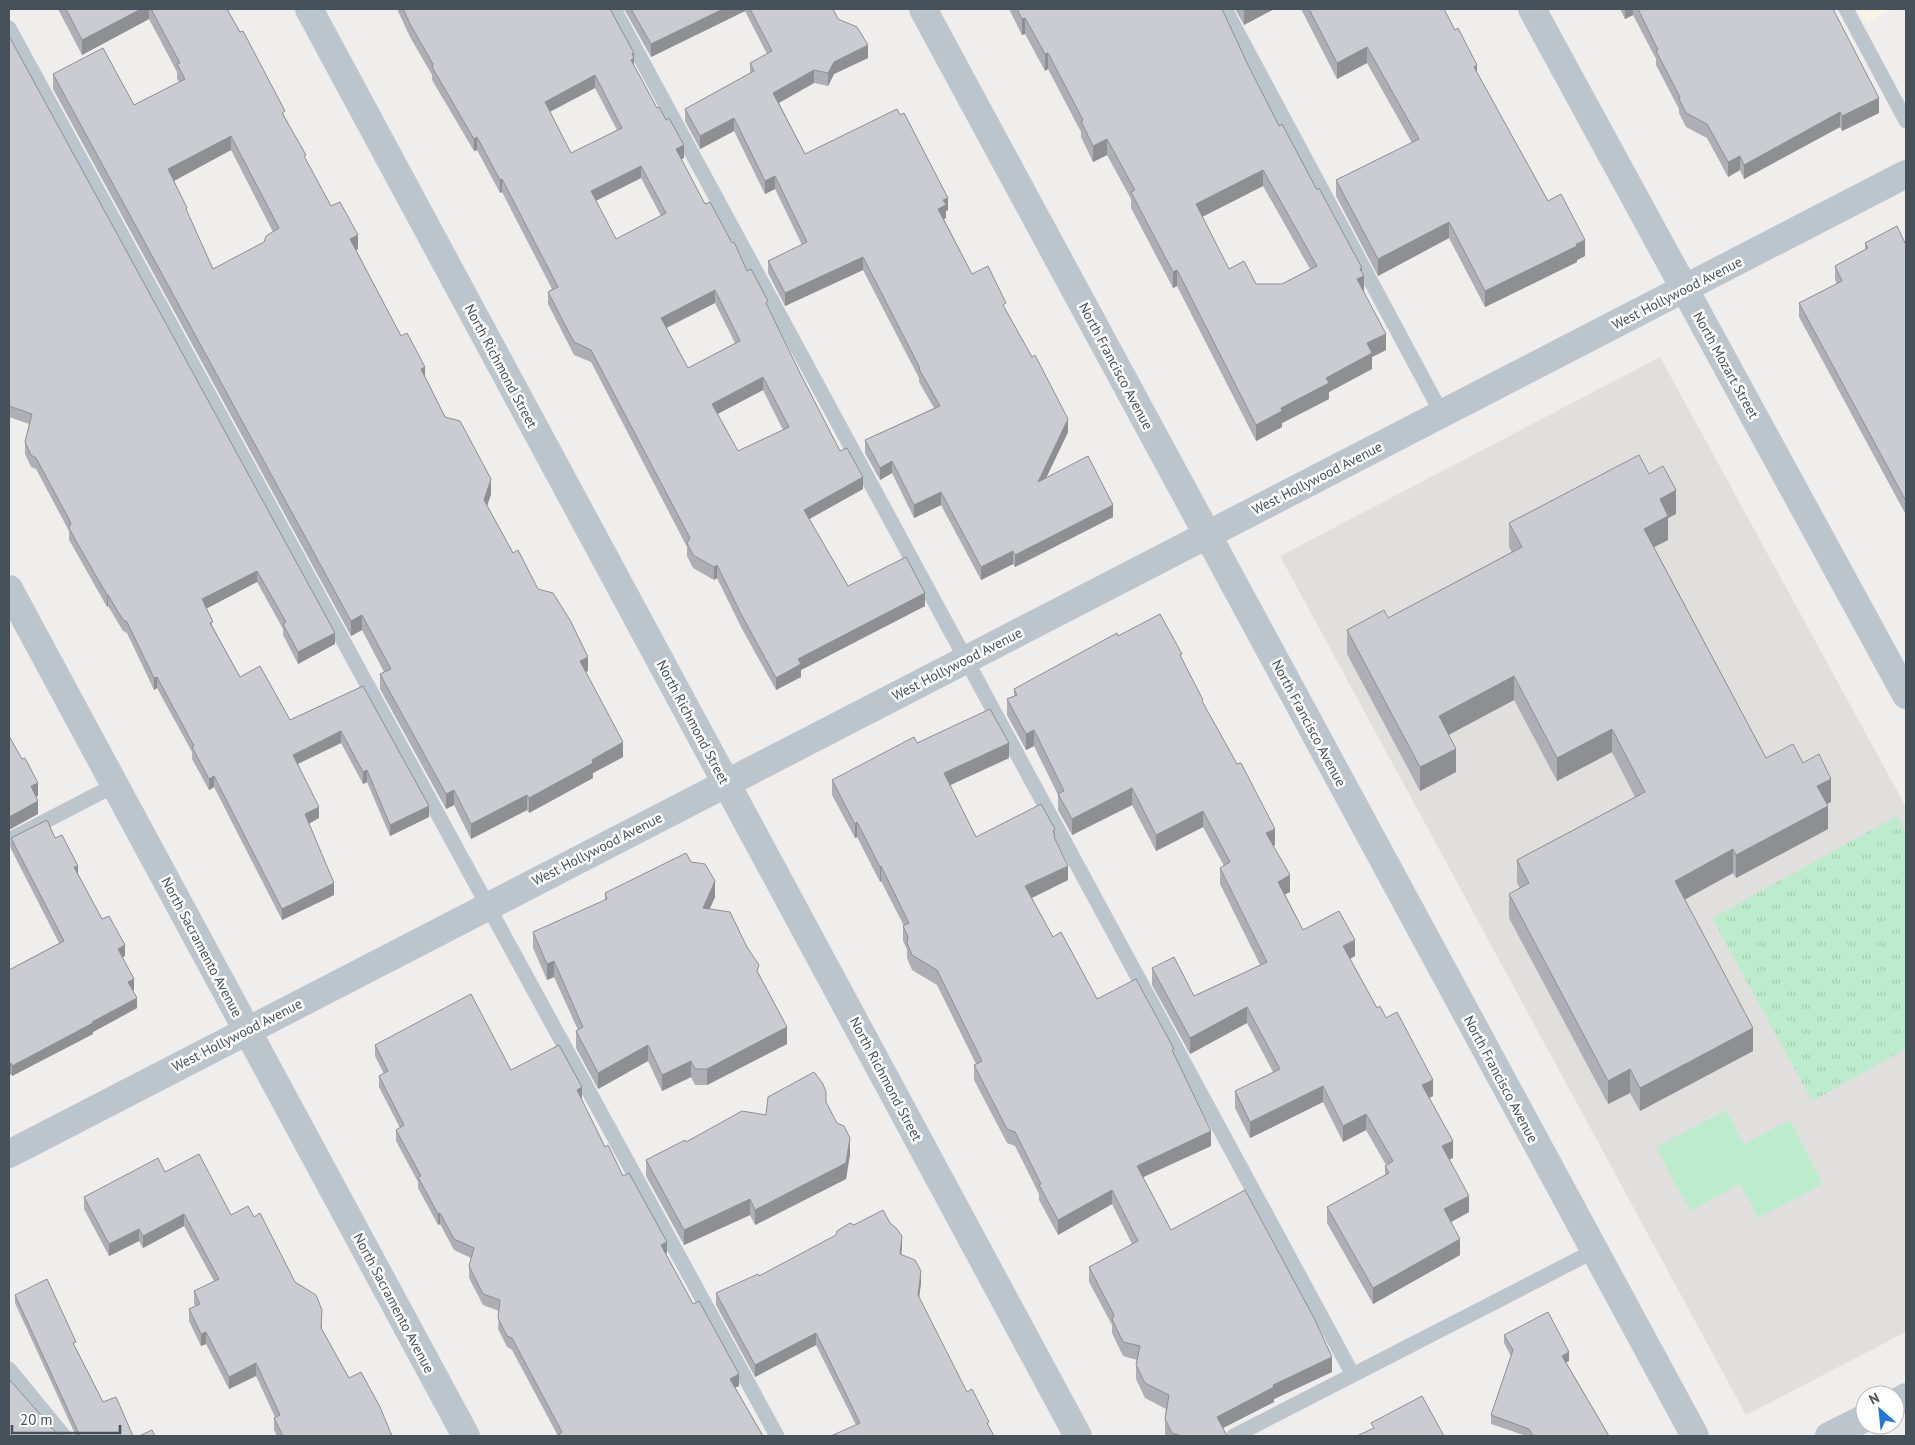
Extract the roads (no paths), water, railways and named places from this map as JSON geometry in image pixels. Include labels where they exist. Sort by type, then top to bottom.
[{"type":"street","name":"North Richmond Street","points":[[309,9],[1078,1436]]},
{"type":"street","name":"North Francisco Avenue","points":[[923,9],[1695,1436]]},
{"type":"street","name":"North Mozart Street","points":[[1532,9],[1906,694]]},
{"type":"street","name":"West Hollywood Avenue","points":[[9,1154],[1906,174]]},
{"type":"street","name":"North Sacramento Avenue","points":[[9,589],[466,1436]]},
{"type":"street","points":[[1830,1436],[1855,1423]]},
{"type":"lane","points":[[614,9],[1352,1375]]},
{"type":"lane","points":[[1225,9],[1442,414]]},
{"type":"lane","points":[[1846,9],[1906,121]]},
{"type":"lane","points":[[9,28],[777,1436]]},
{"type":"lane","points":[[9,840],[115,785]]},
{"type":"lane","points":[[1234,1436],[1594,1251]]},
{"type":"lane","points":[[9,1369],[64,1436]]}]
